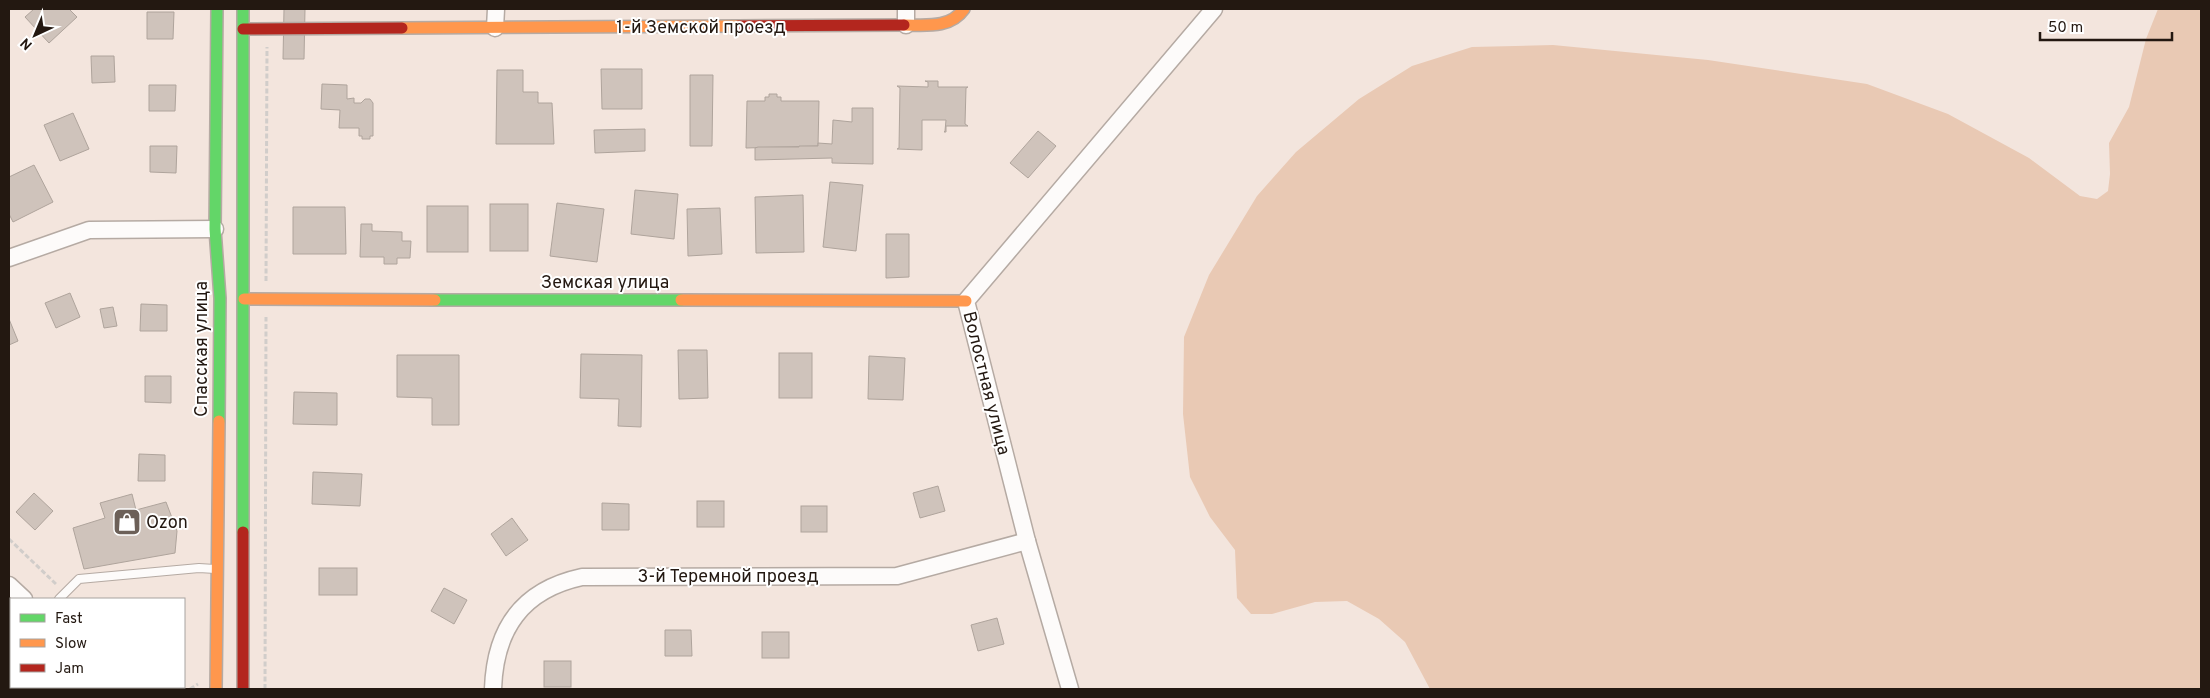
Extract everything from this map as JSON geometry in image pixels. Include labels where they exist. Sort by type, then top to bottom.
[{"type":"street","name":"Спасская улица","points":[[216,689],[220,298],[215,229],[217,9]]},
{"type":"street","points":[[242,689],[244,9]]},
{"type":"street","points":[[495,28],[496,9]]},
{"type":"street","points":[[906,9],[906,25]]},
{"type":"street","name":"1-й Земской проезд","points":[[243,30],[938,25],[950,22],[960,15],[964,9]]},
{"type":"street","name":"Волостная улица","points":[[1070,689],[1027,541],[966,300],[1214,9]]},
{"type":"street","points":[[9,258],[89,230],[215,229]]},
{"type":"street","name":"Земская улица","points":[[244,299],[966,300]]},
{"type":"street","name":"3-й Теремной проезд","points":[[493,689],[496,656],[510,623],[534,597],[548,587],[565,580],[582,576],[898,576],[1027,541]]},
{"type":"street","points":[[9,584],[23,598]]},
{"type":"lane","points":[[60,598],[79,579],[200,568],[217,570]]},
{"type":"path","points":[[265,689],[267,29]]},
{"type":"path","points":[[9,538],[66,593]]},
{"type":"shaded area","points":[[2158,9],[2201,9],[2201,689],[1430,689],[1405,642],[1379,619],[1347,601],[1315,602],[1272,614],[1251,614],[1237,598],[1235,550],[1210,517],[1190,477],[1183,414],[1184,337],[1209,275],[1257,196],[1296,152],[1359,99],[1412,66],[1472,47],[1553,45],[1708,60],[1867,84],[1948,114],[2029,158],[2080,196],[2097,199],[2108,191],[2110,174],[2109,143],[2129,107],[2146,39]]},
{"type":"building","points":[[34,9],[69,9],[77,17],[49,43],[25,17]]},
{"type":"building","points":[[284,9],[305,9],[304,59],[283,59]]},
{"type":"building","points":[[147,12],[174,12],[173,39],[147,39]]},
{"type":"building","points":[[91,56],[114,56],[115,82],[92,83]]},
{"type":"building","points":[[601,69],[642,69],[642,109],[602,109]]},
{"type":"building","points":[[497,70],[523,70],[523,92],[538,92],[538,103],[552,103],[554,144],[496,144]]},
{"type":"building","points":[[690,75],[713,75],[712,146],[690,146]]},
{"type":"building","points":[[925,81],[938,81],[938,87],[968,87],[966,88],[965,124],[968,126],[946,126],[946,132],[944,132],[946,120],[922,120],[922,150],[897,149],[899,148],[900,88],[897,86],[928,87],[928,82]]},
{"type":"building","points":[[322,84],[347,85],[347,99],[354,98],[354,103],[361,103],[365,99],[370,99],[373,103],[373,136],[370,136],[370,139],[362,139],[362,136],[359,136],[359,128],[339,128],[340,110],[321,109]]},
{"type":"building","points":[[149,85],[176,85],[175,111],[149,111]]},
{"type":"building","points":[[769,94],[777,94],[777,97],[781,97],[781,101],[819,101],[818,146],[746,148],[747,101],[765,101],[765,97],[769,97]]},
{"type":"building","points":[[852,108],[873,108],[873,164],[832,163],[832,158],[755,160],[755,148],[758,147],[799,147],[818,146],[818,143],[832,144],[833,120],[852,122]]},
{"type":"building","points":[[73,113],[89,149],[60,161],[44,125]]},
{"type":"building","points":[[645,129],[645,151],[595,153],[594,130]]},
{"type":"building","points":[[1038,131],[1056,146],[1028,178],[1010,163]]},
{"type":"building","points":[[150,146],[177,146],[176,173],[150,172]]},
{"type":"building","points":[[34,165],[53,202],[13,222],[9,214],[9,177]]},
{"type":"building","points":[[830,182],[863,185],[856,251],[823,247]]},
{"type":"building","points":[[635,190],[678,194],[674,239],[631,234]]},
{"type":"building","points":[[803,195],[804,252],[756,253],[755,197]]},
{"type":"building","points":[[557,203],[604,209],[597,262],[550,256]]},
{"type":"building","points":[[490,204],[528,204],[528,251],[490,251]]},
{"type":"building","points":[[427,206],[468,206],[468,252],[427,252]]},
{"type":"building","points":[[293,207],[345,207],[346,254],[293,254]]},
{"type":"building","points":[[720,208],[722,254],[688,256],[687,209]]},
{"type":"building","points":[[361,224],[372,224],[372,231],[402,232],[402,241],[411,241],[410,258],[397,258],[397,264],[384,264],[384,257],[360,257]]},
{"type":"building","points":[[886,234],[909,234],[909,277],[886,278]]},
{"type":"building","points":[[70,293],[80,317],[56,328],[45,303]]},
{"type":"building","points":[[141,304],[167,305],[167,331],[140,331]]},
{"type":"building","points":[[113,307],[117,326],[104,328],[100,309]]},
{"type":"building","points":[[9,319],[18,341],[9,345]]},
{"type":"building","points":[[678,350],[707,350],[708,398],[679,399]]},
{"type":"building","points":[[779,353],[812,353],[812,398],[779,398]]},
{"type":"building","points":[[581,354],[642,355],[641,427],[618,426],[619,399],[580,398]]},
{"type":"building","points":[[397,355],[459,355],[459,425],[432,425],[432,398],[397,397]]},
{"type":"building","points":[[869,356],[905,358],[903,400],[868,399]]},
{"type":"building","points":[[145,376],[171,376],[171,403],[145,402]]},
{"type":"building","points":[[294,392],[337,393],[337,425],[293,424]]},
{"type":"building","points":[[139,454],[165,455],[165,481],[138,481]]},
{"type":"building","points":[[313,472],[362,474],[360,506],[312,504]]},
{"type":"building","points":[[938,486],[945,511],[920,518],[913,493]]},
{"type":"building","points":[[34,493],[53,511],[35,530],[16,512]]},
{"type":"building","points":[[132,494],[136,510],[166,502],[177,531],[175,553],[84,569],[73,528],[105,518],[100,503]]},
{"type":"building","points":[[697,501],[724,501],[724,527],[697,527]]},
{"type":"building","points":[[602,503],[629,504],[629,530],[602,530]]},
{"type":"building","points":[[801,506],[827,506],[827,532],[801,532]]},
{"type":"building","points":[[512,518],[528,540],[506,556],[491,534]]},
{"type":"building","points":[[319,568],[357,568],[357,595],[319,595]]},
{"type":"building","points":[[444,588],[467,600],[454,624],[431,611]]},
{"type":"building","points":[[997,618],[1004,644],[978,651],[971,625]]},
{"type":"building","points":[[665,630],[691,630],[692,656],[665,656]]},
{"type":"building","points":[[762,632],[789,632],[789,658],[762,658]]},
{"type":"building","points":[[544,661],[571,661],[571,687],[544,687]]},
{"type":"traffic: fast","points":[[217,9],[215,229],[220,298],[219,421]]},
{"type":"traffic: fast","points":[[243,9],[243,532]]},
{"type":"traffic: fast","points":[[435,300],[681,300]]},
{"type":"traffic: slow","points":[[904,25],[944,23],[952,20],[964,9]]},
{"type":"traffic: slow","points":[[402,28],[738,26]]},
{"type":"traffic: slow","points":[[244,299],[435,300]]},
{"type":"traffic: slow","points":[[681,300],[966,301]]},
{"type":"traffic: slow","points":[[216,689],[219,421]]},
{"type":"traffic: jam","points":[[738,26],[904,25]]},
{"type":"traffic: jam","points":[[243,29],[402,28]]},
{"type":"traffic: jam","points":[[243,532],[243,689]]},
{"type":"place","name":"Ozon","points":[[127,522]]}]
